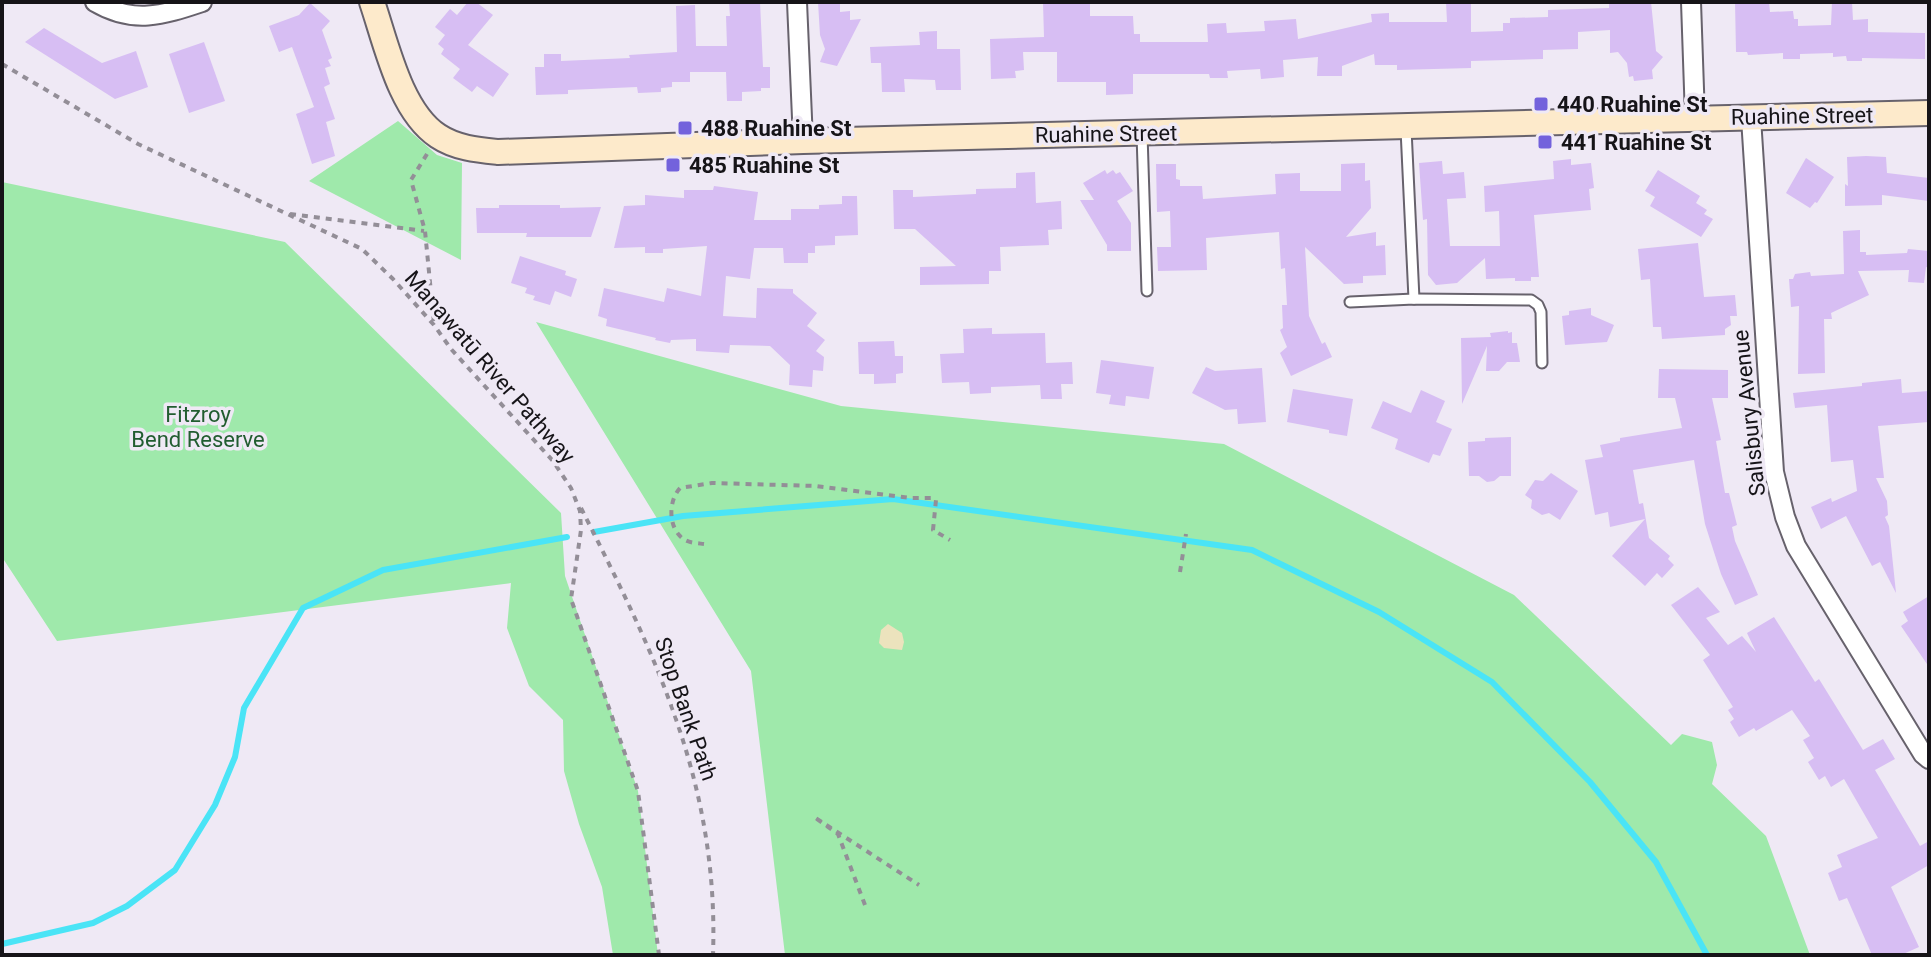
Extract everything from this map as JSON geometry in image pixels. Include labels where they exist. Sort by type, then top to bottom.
[{"type":"street","points":[[95,2],[105,8],[150,18],[202,2]]},
{"type":"street","name":"Ruahine Street","points":[[372,2],[404,93],[418,116],[437,135],[476,150],[523,152],[803,141],[1929,113]]},
{"type":"street","points":[[797,2],[803,141]]},
{"type":"street","points":[[1691,2],[1695,118]]},
{"type":"street","name":"Salisbury Avenue","points":[[1751,118],[1774,472],[1785,517],[1796,546],[1923,754],[1929,759]]},
{"type":"lane","points":[[1406,126],[1414,299]]},
{"type":"lane","points":[[1142,134],[1147,291]]},
{"type":"lane","points":[[1350,302],[1531,300],[1541,312],[1542,363]]},
{"type":"path","name":"Manawatū River Pathway","points":[[2,64],[138,144],[362,249],[434,325],[451,349],[553,461],[571,488],[580,511],[581,530],[571,599],[638,791],[659,955]]},
{"type":"path","points":[[434,325],[425,231],[411,180],[437,135]]},
{"type":"path","points":[[283,213],[425,231]]},
{"type":"path","points":[[704,544],[689,542],[675,529],[672,500],[680,488],[712,483],[816,486],[932,498],[936,500],[933,530],[950,540]]},
{"type":"path","name":"Stop Bank Path","points":[[571,488],[629,602],[662,676],[692,764],[712,871],[715,905],[713,955]]},
{"type":"path","points":[[1180,572],[1186,534]]},
{"type":"path","points":[[865,905],[838,834],[814,817],[919,885]]},
{"type":"green space","points":[[398,121],[437,155],[462,163],[461,260],[309,181]]},
{"type":"green space","name":"Fitzroy Bend Reserve","points":[[2,182],[285,242],[561,513],[565,576],[638,791],[658,955],[613,955],[602,887],[564,771],[563,720],[529,686],[507,628],[511,583],[57,641],[2,557]]},
{"type":"green space","points":[[536,322],[841,406],[1224,444],[1514,595],[1671,745],[1682,734],[1712,742],[1717,765],[1712,784],[1766,836],[1810,955],[785,955],[751,671]]},
{"type":"sand","points":[[888,624],[902,633],[902,650],[884,648],[879,643],[881,630]]},
{"type":"building","points":[[468,2],[476,2],[493,15],[468,45],[509,74],[493,97],[477,86],[472,92],[453,78],[460,69],[441,54],[444,49],[438,44],[445,35],[435,27],[450,9],[457,15]]},
{"type":"building","points":[[729,2],[760,2],[763,67],[770,67],[770,88],[742,92],[742,101],[727,101],[726,72],[690,72],[690,82],[672,82],[672,87],[661,88],[661,92],[638,93],[637,87],[568,90],[568,94],[536,95],[535,67],[544,67],[544,54],[561,54],[561,61],[677,52],[676,6],[695,5],[696,46],[727,46]]},
{"type":"building","points":[[818,2],[840,2],[840,12],[850,11],[850,20],[861,19],[837,66],[820,62],[825,49],[820,35]]},
{"type":"building","points":[[1090,2],[1090,16],[1133,16],[1134,34],[1140,34],[1140,42],[1208,42],[1207,24],[1226,23],[1227,33],[1265,31],[1264,21],[1296,19],[1298,39],[1372,22],[1371,14],[1389,13],[1389,22],[1447,22],[1446,2],[1471,2],[1471,32],[1503,31],[1503,23],[1510,23],[1510,18],[1548,17],[1548,10],[1609,8],[1609,2],[1651,2],[1656,51],[1663,57],[1652,70],[1653,79],[1634,81],[1633,76],[1629,77],[1627,63],[1618,52],[1610,53],[1610,30],[1578,32],[1578,49],[1543,50],[1543,59],[1471,61],[1471,68],[1397,70],[1397,65],[1375,65],[1374,54],[1342,66],[1342,76],[1317,76],[1318,57],[1283,60],[1284,77],[1261,79],[1260,69],[1227,71],[1228,78],[1210,78],[1209,74],[1133,74],[1133,94],[1106,95],[1106,82],[1057,82],[1057,52],[1023,52],[1024,70],[1015,71],[1016,78],[991,79],[990,39],[1044,37],[1043,3]]},
{"type":"building","points":[[1735,2],[1769,2],[1770,12],[1793,11],[1798,26],[1831,25],[1832,2],[1852,2],[1853,20],[1868,19],[1868,32],[1925,33],[1925,59],[1862,58],[1862,61],[1847,61],[1846,56],[1833,57],[1833,53],[1800,54],[1800,59],[1783,59],[1783,53],[1748,55],[1747,52],[1736,52]]},
{"type":"building","points":[[310,3],[330,21],[322,30],[332,58],[328,60],[331,66],[325,68],[330,84],[324,87],[335,119],[326,122],[335,156],[312,164],[296,114],[314,107],[292,47],[279,52],[269,26],[299,15]]},
{"type":"building","points":[[44,28],[102,63],[136,51],[148,87],[115,99],[25,42]]},
{"type":"building","points":[[937,31],[937,49],[960,49],[961,90],[936,90],[935,80],[904,79],[905,92],[882,92],[881,63],[871,63],[870,47],[920,45],[919,32]]},
{"type":"building","points":[[204,42],[225,101],[189,113],[169,54]]},
{"type":"building","points":[[1847,157],[1886,157],[1887,173],[1929,178],[1929,201],[1882,195],[1882,205],[1845,206]]},
{"type":"building","points":[[1806,158],[1834,177],[1817,203],[1810,208],[1786,193]]},
{"type":"building","points":[[1571,159],[1571,165],[1591,163],[1594,188],[1589,189],[1591,210],[1534,215],[1539,277],[1531,277],[1531,281],[1486,279],[1485,258],[1457,283],[1436,285],[1428,275],[1427,219],[1423,220],[1419,163],[1442,161],[1443,174],[1464,172],[1466,198],[1447,199],[1450,246],[1500,246],[1499,211],[1485,212],[1484,186],[1554,179],[1553,161]]},
{"type":"building","points":[[1365,163],[1365,181],[1370,180],[1371,208],[1346,237],[1376,232],[1376,246],[1385,245],[1386,275],[1363,276],[1363,283],[1344,284],[1305,247],[1309,316],[1332,357],[1291,376],[1280,353],[1287,347],[1280,330],[1283,328],[1282,305],[1287,305],[1279,232],[1206,238],[1207,270],[1158,271],[1157,247],[1171,247],[1170,211],[1157,212],[1156,164],[1176,164],[1176,179],[1180,180],[1180,186],[1202,186],[1203,199],[1276,194],[1275,174],[1300,173],[1300,191],[1341,191],[1341,164]]},
{"type":"building","points":[[1105,170],[1107,174],[1113,170],[1116,174],[1120,172],[1133,191],[1117,201],[1131,223],[1131,251],[1107,251],[1107,245],[1080,200],[1094,200],[1083,183]]},
{"type":"building","points":[[1658,170],[1700,196],[1696,203],[1707,210],[1704,214],[1713,219],[1701,237],[1650,206],[1655,197],[1645,191]]},
{"type":"building","points":[[1035,172],[1036,203],[1061,201],[1062,229],[1048,230],[1049,245],[1000,247],[1001,271],[989,271],[989,284],[920,285],[920,267],[956,266],[915,229],[894,229],[893,190],[913,190],[913,197],[976,194],[976,189],[1016,188],[1016,173]]},
{"type":"building","points":[[714,186],[758,192],[754,220],[791,220],[791,209],[819,209],[819,205],[842,204],[842,196],[857,196],[858,235],[835,236],[835,245],[815,246],[815,253],[808,253],[808,263],[784,263],[783,248],[754,248],[750,279],[726,276],[723,316],[756,318],[757,288],[793,289],[793,293],[817,313],[807,326],[825,340],[816,351],[824,357],[823,371],[813,370],[812,387],[789,385],[790,365],[770,346],[730,345],[729,353],[696,351],[696,339],[671,340],[670,343],[655,340],[606,326],[607,319],[598,316],[604,288],[664,302],[667,288],[701,296],[707,246],[663,249],[663,253],[645,253],[645,247],[614,248],[624,206],[645,205],[645,195],[684,198],[684,190],[713,190]]},
{"type":"building","points":[[499,205],[601,207],[591,237],[477,233],[476,208],[499,208]]},
{"type":"building","points":[[1860,230],[1860,252],[1866,252],[1866,255],[1907,253],[1908,249],[1929,251],[1929,268],[1926,267],[1924,283],[1908,282],[1909,270],[1858,271],[1869,295],[1831,313],[1832,319],[1824,319],[1825,373],[1798,374],[1799,306],[1791,307],[1789,279],[1793,279],[1795,274],[1810,272],[1811,276],[1844,274],[1843,231]]},
{"type":"building","points":[[1698,243],[1704,297],[1735,295],[1737,316],[1730,316],[1731,325],[1725,329],[1725,335],[1662,339],[1661,327],[1653,327],[1650,279],[1641,280],[1638,249]]},
{"type":"building","points":[[520,256],[566,271],[565,275],[577,279],[571,297],[555,291],[550,305],[533,300],[535,296],[525,293],[527,288],[511,283]]},
{"type":"building","points":[[1591,308],[1591,315],[1614,325],[1607,342],[1565,345],[1562,316],[1569,315],[1569,311]]},
{"type":"building","points":[[992,328],[992,334],[1045,333],[1046,363],[1072,362],[1073,384],[1061,384],[1062,399],[1041,399],[1040,385],[991,387],[991,393],[970,394],[969,382],[942,383],[940,354],[964,353],[963,329]]},
{"type":"building","points":[[1512,332],[1512,343],[1517,343],[1520,362],[1507,362],[1499,371],[1486,371],[1487,346],[1462,404],[1461,338],[1491,337],[1490,333]]},
{"type":"building","points":[[894,341],[895,356],[903,356],[903,373],[896,374],[896,383],[874,384],[874,374],[859,374],[858,342]]},
{"type":"building","points":[[1101,360],[1154,367],[1149,399],[1126,396],[1125,406],[1109,404],[1111,395],[1096,393]]},
{"type":"building","points":[[1206,367],[1215,371],[1262,368],[1266,422],[1238,424],[1237,409],[1225,410],[1192,393]]},
{"type":"building","points":[[1659,369],[1728,370],[1728,398],[1712,398],[1721,440],[1716,441],[1725,493],[1729,493],[1737,525],[1732,527],[1735,541],[1758,595],[1735,605],[1705,524],[1694,460],[1633,470],[1639,504],[1643,503],[1649,538],[1670,556],[1668,559],[1674,565],[1662,578],[1657,573],[1645,586],[1612,556],[1645,519],[1610,527],[1608,512],[1595,515],[1585,460],[1603,457],[1600,445],[1620,441],[1620,438],[1682,428],[1675,398],[1658,398]]},
{"type":"building","points":[[1901,379],[1902,393],[1929,391],[1929,422],[1878,426],[1884,478],[1876,478],[1887,501],[1888,515],[1885,517],[1889,526],[1896,593],[1880,562],[1872,566],[1846,516],[1821,529],[1811,507],[1857,491],[1853,460],[1831,462],[1827,405],[1795,408],[1793,393]]},
{"type":"building","points":[[1293,389],[1353,399],[1347,436],[1287,422]]},
{"type":"building","points":[[1421,390],[1445,401],[1436,422],[1452,429],[1440,456],[1433,454],[1429,463],[1395,449],[1398,439],[1371,428],[1383,401],[1411,413]]},
{"type":"building","points":[[1511,437],[1511,476],[1500,476],[1487,482],[1479,476],[1469,476],[1468,442]]},
{"type":"building","points":[[1551,473],[1578,491],[1560,520],[1531,508],[1532,500],[1525,495],[1535,480],[1543,481]]},
{"type":"building","points":[[1698,587],[1720,612],[1706,618],[1728,645],[1742,636],[1756,652],[1747,633],[1774,617],[1815,682],[1819,679],[1863,750],[1883,739],[1895,759],[1875,770],[1920,846],[1929,841],[1929,865],[1891,887],[1919,947],[1901,955],[1872,955],[1847,898],[1839,901],[1828,873],[1842,867],[1837,855],[1878,838],[1844,779],[1831,787],[1825,776],[1819,780],[1808,762],[1814,758],[1803,740],[1810,736],[1792,710],[1739,737],[1730,722],[1734,719],[1728,710],[1733,707],[1703,660],[1710,655],[1671,605]]},
{"type":"building","points":[[1929,596],[1929,667],[1901,626],[1908,621],[1903,612]]},
{"type":"waterway","points":[[594,532],[683,516],[893,499],[1252,550],[1379,612],[1492,682],[1590,782],[1656,862],[1707,955]]},
{"type":"waterway","points":[[2,944],[93,923],[127,906],[175,870],[215,805],[235,757],[244,708],[303,608],[383,570],[567,537]]},
{"type":"place","name":"440 Ruahine St","points":[[1541,104]]},
{"type":"place","name":"488 Ruahine St","points":[[685,128]]},
{"type":"place","name":"441 Ruahine St","points":[[1545,142]]},
{"type":"place","name":"485 Ruahine St","points":[[673,165]]}]
